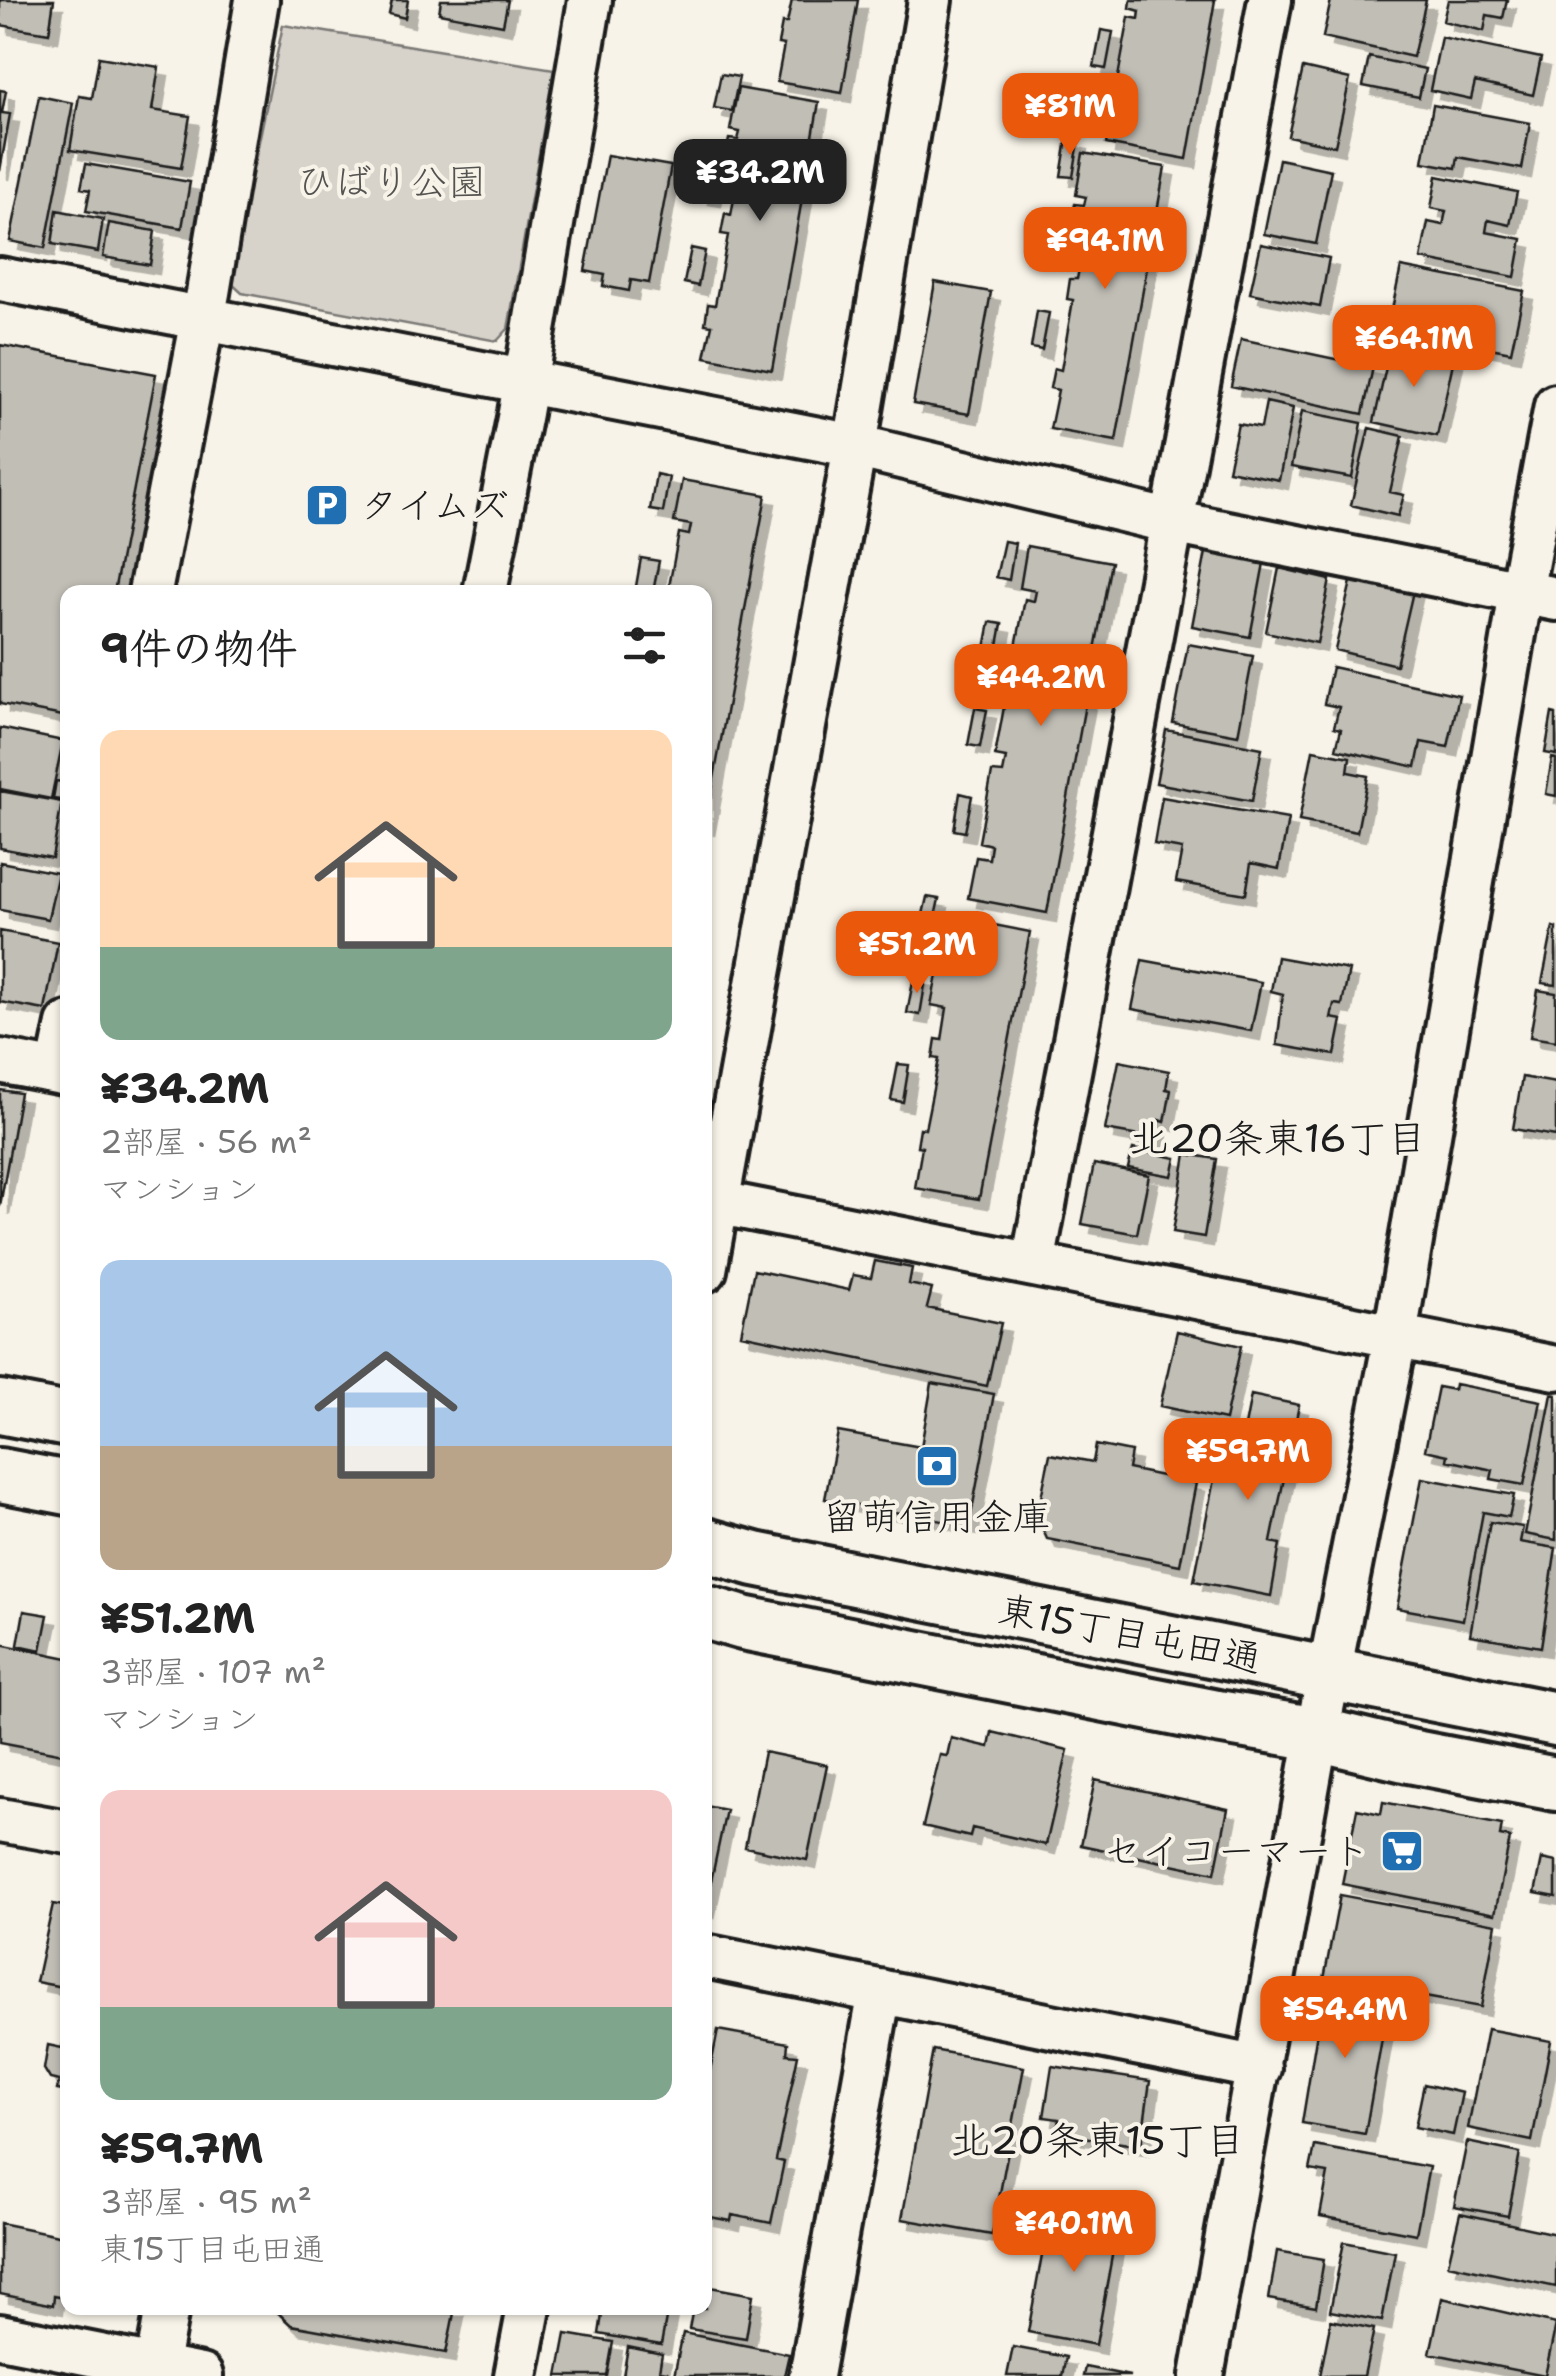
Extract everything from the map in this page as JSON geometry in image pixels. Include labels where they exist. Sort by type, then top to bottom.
[{"type":"street","points":[[151,585],[204,319],[257,0]]},
{"type":"street","points":[[485,585],[590,0]]},
{"type":"street","points":[[712,1197],[854,446],[930,0]]},
{"type":"street","points":[[1033,1264],[1270,0]]},
{"type":"street","points":[[0,279],[854,446],[1172,522],[1538,596]]},
{"type":"street","points":[[1202,2376],[1317,1734],[1538,596],[1556,406]]},
{"type":"street","points":[[0,1061],[60,1072]]},
{"type":"street","points":[[712,1202],[1556,1368]]},
{"type":"street","points":[[0,1407],[60,1418]]},
{"type":"street","points":[[0,1475],[60,1486]]},
{"type":"street","name":"東15丁目屯田通","points":[[712,1547],[755,1559],[1556,1719]]},
{"type":"street","name":"東15丁目屯田通","points":[[712,1614],[1556,1784]]},
{"type":"street","points":[[0,1820],[60,1831]]},
{"type":"street","points":[[712,1957],[1259,2068]]},
{"type":"street","points":[[811,2376],[880,1991]]},
{"type":"street","points":[[156,2372],[167,2315]]},
{"type":"street","points":[[516,2376],[528,2315]]},
{"type":"street","points":[[0,2336],[156,2372],[201,2376]]},
{"type":"green space","name":"ひばり公園","points":[[283,25],[554,69],[508,329],[497,341],[242,293],[230,282]]},
{"type":"building","points":[[0,0],[54,0],[49,33],[0,25]]},
{"type":"building","points":[[392,0],[408,0],[405,18],[389,14]]},
{"type":"building","points":[[441,0],[508,0],[503,25],[439,13]]},
{"type":"building","points":[[792,0],[858,0],[842,93],[777,82],[784,45],[778,44]]},
{"type":"building","points":[[1131,0],[1215,0],[1187,159],[1106,144],[1113,103],[1123,105],[1125,95],[1115,93],[1129,17],[1139,19],[1140,11],[1130,8]]},
{"type":"building","points":[[1331,0],[1426,0],[1413,57],[1323,37]]},
{"type":"building","points":[[1448,0],[1507,0],[1503,18],[1487,15],[1484,31],[1443,21]]},
{"type":"building","points":[[1101,30],[1113,32],[1106,69],[1094,67]]},
{"type":"building","points":[[1441,37],[1541,58],[1533,95],[1475,82],[1471,99],[1430,90]]},
{"type":"building","points":[[99,57],[159,67],[152,110],[190,116],[181,168],[70,150],[79,96],[92,98]]},
{"type":"building","points":[[1369,57],[1425,69],[1419,97],[1363,86]]},
{"type":"building","points":[[1303,68],[1350,79],[1335,146],[1288,136]]},
{"type":"building","points":[[721,74],[739,77],[732,111],[714,108]]},
{"type":"building","points":[[738,88],[819,102],[772,370],[705,357],[712,325],[705,324],[708,304],[715,305],[728,235],[721,234],[725,213],[731,215],[737,183],[721,180],[729,139],[738,140],[740,132],[730,130]]},
{"type":"building","points":[[0,90],[6,91],[2,113],[10,114],[0,171]]},
{"type":"building","points":[[39,96],[73,103],[45,248],[10,241]]},
{"type":"building","points":[[1433,105],[1530,123],[1522,169],[1458,157],[1456,168],[1423,162]]},
{"type":"building","points":[[1067,139],[1079,141],[1073,177],[1061,176]]},
{"type":"building","points":[[1083,153],[1165,167],[1116,441],[1050,429],[1058,390],[1050,388],[1054,368],[1061,370],[1073,300],[1067,299],[1070,279],[1077,279],[1083,248],[1067,245],[1075,204],[1084,205],[1086,197],[1076,195]]},
{"type":"building","points":[[607,155],[671,166],[649,283],[631,280],[629,291],[603,286],[605,275],[585,271]]},
{"type":"building","points":[[706,159],[719,161],[712,197],[699,195]]},
{"type":"building","points":[[1279,159],[1331,170],[1316,244],[1264,234]]},
{"type":"building","points":[[86,164],[190,182],[182,228],[86,211],[90,190],[81,188]]},
{"type":"building","points":[[1437,176],[1517,192],[1510,225],[1488,220],[1486,232],[1522,239],[1515,277],[1421,259],[1428,222],[1443,225],[1446,211],[1431,208]]},
{"type":"building","points":[[57,210],[103,219],[98,252],[52,244]]},
{"type":"building","points":[[1052,222],[1064,224],[1058,261],[1046,259]]},
{"type":"building","points":[[109,223],[155,231],[150,265],[103,257]]},
{"type":"building","points":[[1261,244],[1329,258],[1320,307],[1250,293]]},
{"type":"building","points":[[691,248],[705,251],[698,286],[684,283]]},
{"type":"building","points":[[1401,267],[1524,291],[1511,352],[1388,328]]},
{"type":"building","points":[[935,282],[991,292],[969,414],[913,404]]},
{"type":"building","points":[[1037,311],[1049,313],[1042,350],[1031,348]]},
{"type":"building","points":[[1241,339],[1373,367],[1363,414],[1231,386]]},
{"type":"building","points":[[1391,344],[1454,358],[1437,436],[1374,422]]},
{"type":"building","points":[[0,345],[156,374],[115,585],[60,585],[60,715],[0,704]]},
{"type":"building","points":[[1266,402],[1293,408],[1279,480],[1228,470],[1238,424],[1261,428]]},
{"type":"building","points":[[1302,411],[1362,423],[1352,478],[1291,467]]},
{"type":"building","points":[[1369,428],[1403,436],[1390,492],[1404,495],[1398,516],[1351,505]]},
{"type":"building","points":[[656,474],[669,477],[663,512],[650,510]]},
{"type":"building","points":[[682,480],[766,495],[712,789],[712,585],[669,585],[679,533],[689,535],[691,525],[674,522]]},
{"type":"building","points":[[1004,541],[1015,543],[1009,580],[996,577]]},
{"type":"building","points":[[1027,546],[1111,562],[1047,913],[968,898],[976,857],[989,859],[991,845],[979,842],[992,772],[1003,773],[1006,758],[995,756],[1008,685],[1019,688],[1022,675],[1011,673],[1025,599],[1034,601],[1036,591],[1020,588]]},
{"type":"building","points":[[1206,552],[1264,563],[1250,637],[1192,626]]},
{"type":"building","points":[[641,558],[659,561],[654,585],[636,585]]},
{"type":"building","points":[[1279,568],[1330,580],[1317,643],[1266,632]]},
{"type":"building","points":[[1353,573],[1414,587],[1396,665],[1335,650]]},
{"type":"building","points":[[990,622],[1002,624],[995,661],[983,659]]},
{"type":"building","points":[[1188,644],[1253,656],[1238,735],[1173,723]]},
{"type":"building","points":[[1332,667],[1459,695],[1448,747],[1421,742],[1416,767],[1336,749],[1341,729],[1334,727],[1339,707],[1324,704]]},
{"type":"building","points":[[975,708],[987,710],[980,747],[968,745]]},
{"type":"building","points":[[1552,713],[1556,714],[1556,755],[1545,753]]},
{"type":"building","points":[[0,728],[60,740],[51,799],[0,789]]},
{"type":"building","points":[[1166,730],[1262,748],[1252,801],[1156,783]]},
{"type":"building","points":[[1313,750],[1350,757],[1348,772],[1368,776],[1357,832],[1299,821]]},
{"type":"building","points":[[1552,758],[1556,759],[1556,796],[1546,794]]},
{"type":"building","points":[[56,781],[60,782],[60,800],[53,799]]},
{"type":"building","points":[[0,791],[60,802],[52,858],[0,848]]},
{"type":"building","points":[[960,793],[972,796],[965,832],[954,830]]},
{"type":"building","points":[[1162,797],[1288,819],[1279,869],[1251,863],[1246,894],[1176,882],[1182,849],[1154,844]]},
{"type":"building","points":[[0,862],[58,873],[48,919],[0,910]]},
{"type":"building","points":[[927,897],[939,899],[931,935],[919,932]]},
{"type":"building","points":[[948,916],[1030,932],[979,1199],[915,1188],[922,1147],[917,1146],[920,1128],[925,1129],[939,1059],[933,1058],[936,1039],[942,1040],[947,1008],[931,1005],[939,965],[951,968],[953,954],[941,952]]},
{"type":"building","points":[[1553,927],[1556,928],[1556,985],[1542,983]]},
{"type":"building","points":[[0,931],[58,942],[45,1010],[0,1002]]},
{"type":"building","points":[[1277,957],[1349,970],[1342,1005],[1334,1004],[1331,1018],[1342,1020],[1335,1055],[1277,1045],[1283,994],[1271,991]]},
{"type":"building","points":[[1142,960],[1261,982],[1251,1031],[1132,1009]]},
{"type":"building","points":[[914,976],[926,979],[920,1015],[907,1013]]},
{"type":"building","points":[[1538,990],[1556,993],[1556,1041],[1530,1037]]},
{"type":"building","points":[[1119,1061],[1169,1071],[1166,1089],[1171,1090],[1165,1122],[1159,1120],[1156,1139],[1105,1130]]},
{"type":"building","points":[[898,1064],[909,1065],[903,1102],[891,1100]]},
{"type":"building","points":[[1522,1077],[1556,1083],[1556,1136],[1513,1129]]},
{"type":"building","points":[[0,1090],[20,1093],[0,1206]]},
{"type":"building","points":[[1133,1149],[1176,1158],[1172,1176],[1128,1168]]},
{"type":"building","points":[[1186,1154],[1217,1159],[1204,1237],[1173,1232]]},
{"type":"building","points":[[1094,1164],[1149,1175],[1137,1234],[1082,1224]]},
{"type":"building","points":[[875,1261],[912,1268],[909,1284],[932,1289],[927,1308],[1001,1323],[987,1386],[741,1334],[754,1270],[849,1290],[853,1275],[871,1278]]},
{"type":"building","points":[[1177,1331],[1241,1346],[1225,1420],[1160,1406]]},
{"type":"building","points":[[932,1383],[994,1394],[969,1526],[825,1499],[838,1432],[921,1447]]},
{"type":"building","points":[[1455,1384],[1541,1401],[1524,1485],[1491,1479],[1493,1470],[1447,1460],[1448,1455],[1425,1450],[1438,1387],[1454,1390]]},
{"type":"building","points":[[1552,1394],[1556,1395],[1556,1540],[1525,1534]]},
{"type":"building","points":[[1251,1395],[1299,1405],[1271,1542],[1280,1544],[1271,1596],[1194,1581],[1219,1454],[1239,1458]]},
{"type":"building","points":[[1096,1445],[1131,1452],[1128,1469],[1196,1483],[1180,1565],[1047,1539],[1037,1517],[1050,1454],[1093,1462]]},
{"type":"building","points":[[1422,1478],[1514,1495],[1509,1517],[1483,1512],[1463,1620],[1397,1608]]},
{"type":"building","points":[[1490,1522],[1523,1527],[1520,1542],[1556,1548],[1541,1647],[1470,1635]]},
{"type":"building","points":[[24,1611],[48,1615],[41,1650],[18,1645]]},
{"type":"building","points":[[0,1644],[60,1656],[60,1753],[0,1742]]},
{"type":"building","points":[[992,1732],[1068,1750],[1046,1845],[972,1828],[970,1837],[923,1826],[940,1755],[947,1756],[951,1738],[989,1747]]},
{"type":"building","points":[[764,1752],[827,1765],[807,1860],[745,1847]]},
{"type":"building","points":[[1095,1780],[1228,1809],[1215,1873],[1081,1845]]},
{"type":"building","points":[[1383,1802],[1502,1825],[1500,1836],[1510,1838],[1495,1914],[1342,1884],[1357,1809],[1381,1814]]},
{"type":"building","points":[[712,1807],[726,1810],[712,1877]]},
{"type":"building","points":[[1542,1859],[1556,1862],[1556,1897],[1535,1893]]},
{"type":"building","points":[[1340,1895],[1496,1924],[1481,2007],[1324,1979]]},
{"type":"building","points":[[53,1904],[60,1905],[60,1986],[36,1982]]},
{"type":"building","points":[[1324,1989],[1389,1999],[1365,2134],[1302,2123]]},
{"type":"building","points":[[1487,2029],[1551,2041],[1532,2141],[1468,2128]]},
{"type":"building","points":[[718,2030],[788,2043],[787,2054],[798,2055],[776,2160],[784,2162],[771,2223],[732,2215],[731,2221],[712,2217],[712,2060]]},
{"type":"building","points":[[48,2045],[60,2048],[60,2091],[59,2081],[50,2079],[44,2069]]},
{"type":"building","points":[[933,2050],[1024,2067],[992,2235],[902,2219]]},
{"type":"building","points":[[1052,2066],[1150,2081],[1141,2146],[1057,2133],[1059,2119],[1044,2117]]},
{"type":"building","points":[[1424,2084],[1462,2093],[1453,2135],[1415,2127]]},
{"type":"building","points":[[1467,2142],[1520,2153],[1508,2216],[1454,2206]]},
{"type":"building","points":[[1315,2146],[1429,2167],[1416,2234],[1320,2216],[1328,2173],[1310,2170]]},
{"type":"building","points":[[1051,2205],[1119,2217],[1096,2345],[1028,2332]]},
{"type":"building","points":[[1460,2213],[1556,2234],[1556,2287],[1448,2264]]},
{"type":"building","points":[[0,2223],[60,2235],[60,2297],[54,2296],[53,2305],[0,2294]]},
{"type":"building","points":[[1344,2242],[1395,2252],[1382,2321],[1330,2311]]},
{"type":"building","points":[[1277,2251],[1324,2259],[1316,2307],[1269,2299]]},
{"type":"building","points":[[712,2287],[753,2295],[746,2338],[689,2329],[692,2315],[712,2315]]},
{"type":"building","points":[[1442,2298],[1556,2324],[1545,2376],[1430,2353]]},
{"type":"building","points":[[280,2315],[454,2315],[446,2353],[291,2325]]},
{"type":"building","points":[[602,2315],[667,2315],[661,2345],[599,2334]]},
{"type":"building","points":[[1331,2320],[1374,2329],[1364,2376],[1320,2376]]},
{"type":"building","points":[[683,2333],[789,2354],[784,2376],[674,2376]]},
{"type":"building","points":[[566,2334],[613,2342],[607,2376],[558,2376]]},
{"type":"building","points":[[628,2347],[662,2354],[659,2371],[667,2372],[666,2376],[623,2376]]},
{"type":"building","points":[[1013,2347],[1066,2357],[1062,2376],[1007,2376]]},
{"type":"building","points":[[1085,2367],[1130,2376],[1083,2376]]},
{"type":"place","name":"タイムズ","points":[[327,505]]},
{"type":"place","name":"留萌信用金庫","points":[[937,1466]]},
{"type":"place","name":"セイコーマート","points":[[1402,1851]]},
{"type":"district","name":"北20条東16丁目","points":[[1278,1138]]},
{"type":"district","name":"北20条東15丁目","points":[[1098,2140]]}]
